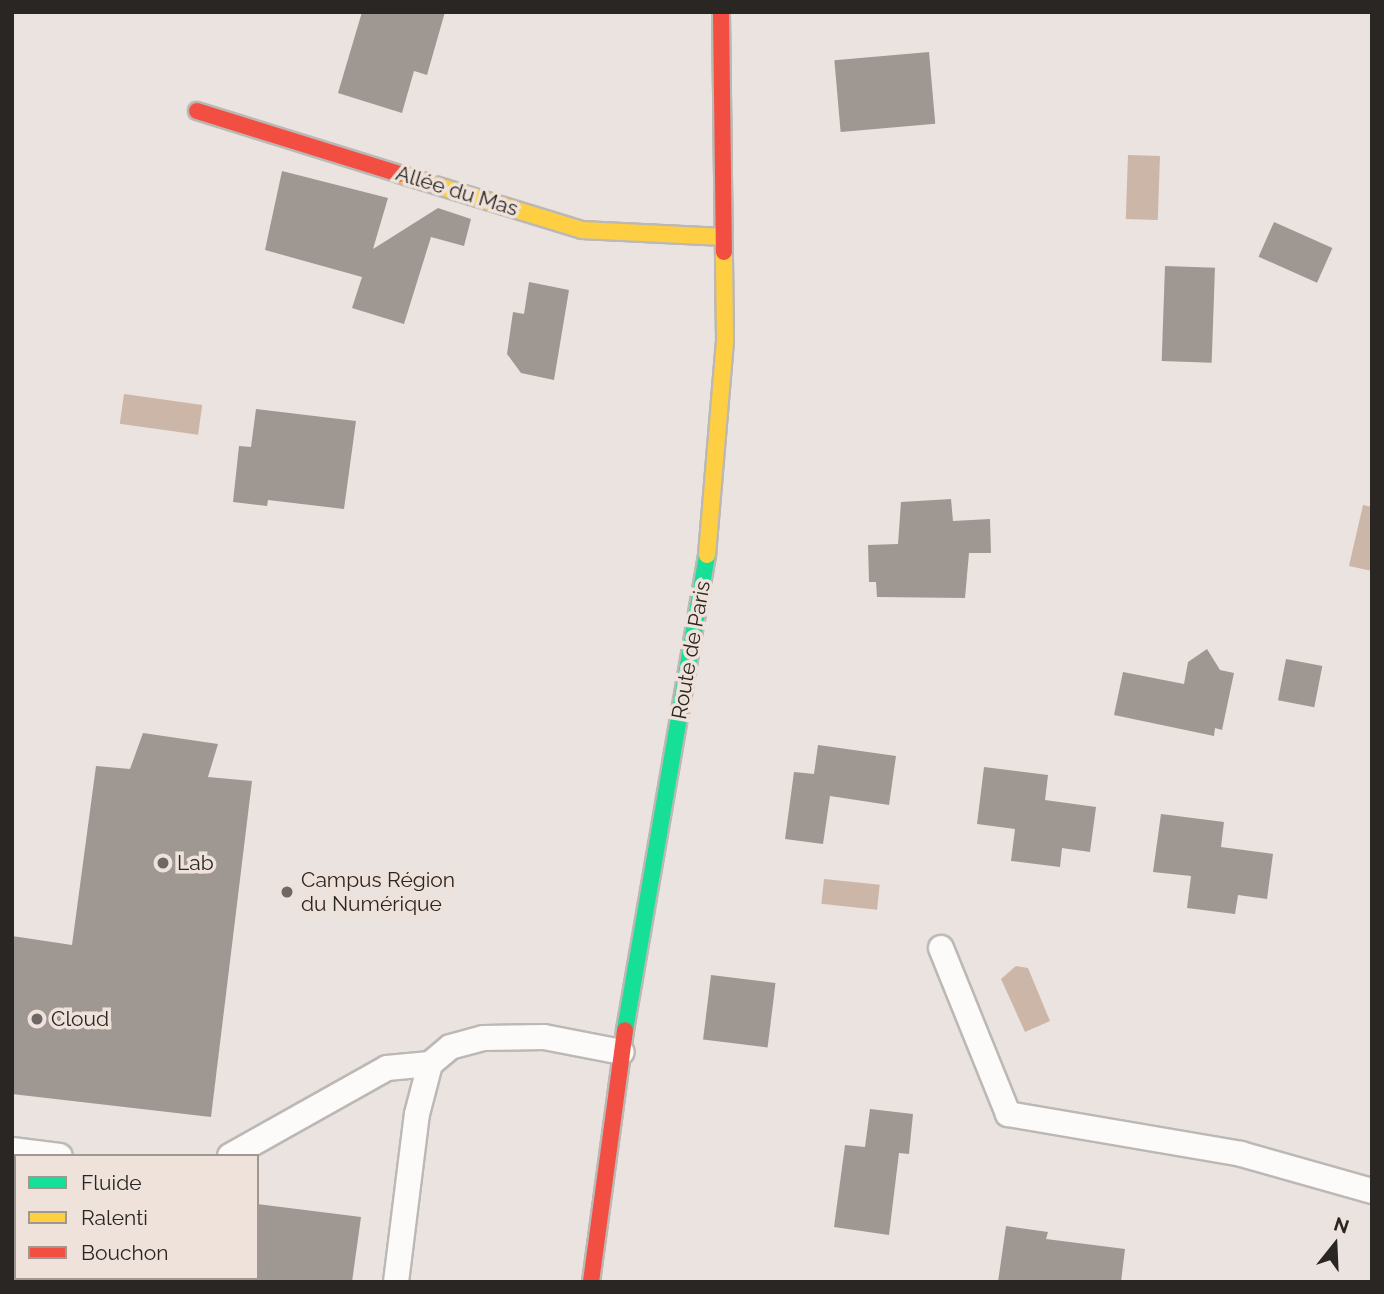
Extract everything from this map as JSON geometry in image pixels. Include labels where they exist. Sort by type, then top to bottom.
[{"type":"main road","name":"Route de Paris","points":[[591,1282],[622,1052],[707,556],[725,340],[721,12]]},
{"type":"main road","name":"Allée du Mas","points":[[197,111],[582,229],[724,237]]},
{"type":"lane","points":[[941,948],[1008,1114],[1241,1154],[1372,1191]]},
{"type":"lane","points":[[234,1154],[387,1068],[430,1064],[450,1047],[484,1038],[544,1037],[622,1052]]},
{"type":"lane","points":[[396,1282],[417,1114],[430,1064]]},
{"type":"lane","points":[[12,1150],[44,1154]]},
{"type":"shaded area","points":[[1128,155],[1160,156],[1158,220],[1126,219]]},
{"type":"shaded area","points":[[124,394],[202,405],[198,435],[120,424]]},
{"type":"shaded area","points":[[1363,505],[1372,507],[1372,571],[1349,566]]},
{"type":"shaded area","points":[[824,879],[880,885],[877,910],[821,904]]},
{"type":"shaded area","points":[[1016,966],[1028,968],[1050,1021],[1025,1032],[1001,979]]},
{"type":"building","points":[[362,12],[445,12],[427,75],[414,71],[402,113],[338,93]]},
{"type":"building","points":[[929,52],[935,124],[841,132],[834,60]]},
{"type":"building","points":[[282,171],[388,198],[373,249],[438,208],[471,219],[464,246],[431,237],[404,324],[352,308],[362,277],[265,250]]},
{"type":"building","points":[[1274,222],[1332,248],[1317,283],[1259,257]]},
{"type":"building","points":[[1165,266],[1215,268],[1212,363],[1162,361]]},
{"type":"building","points":[[529,282],[569,290],[554,380],[521,373],[507,354],[513,312],[524,314]]},
{"type":"building","points":[[256,409],[356,421],[344,509],[268,500],[267,506],[233,502],[239,446],[251,447]]},
{"type":"building","points":[[951,499],[953,521],[990,519],[991,553],[969,553],[965,598],[877,597],[876,582],[869,582],[868,545],[898,544],[901,502]]},
{"type":"building","points":[[1207,649],[1220,670],[1234,673],[1222,730],[1215,728],[1214,736],[1114,715],[1123,672],[1184,684],[1188,662]]},
{"type":"building","points":[[1286,659],[1322,666],[1314,707],[1278,700]]},
{"type":"building","name":"Lab","points":[[143,733],[218,744],[208,777],[252,781],[211,1117],[12,1094],[12,936],[72,945],[96,766],[130,769]]},
{"type":"building","points":[[818,745],[896,756],[889,805],[830,796],[823,844],[785,839],[794,772],[814,774]]},
{"type":"building","points":[[984,767],[1048,775],[1045,800],[1096,807],[1090,852],[1062,848],[1060,867],[1011,861],[1015,829],[977,824]]},
{"type":"building","points":[[1161,814],[1224,822],[1221,847],[1273,854],[1267,899],[1238,895],[1235,914],[1187,908],[1191,876],[1153,872]]},
{"type":"building","points":[[711,975],[776,983],[768,1047],[703,1040]]},
{"type":"building","points":[[870,1109],[913,1114],[909,1154],[899,1153],[889,1235],[834,1227],[845,1145],[865,1147]]},
{"type":"building","points":[[259,1204],[361,1217],[352,1282],[257,1282]]},
{"type":"building","points":[[1006,1226],[1048,1232],[1046,1239],[1125,1249],[1121,1282],[998,1282]]},
{"type":"traffic: fast","points":[[625,1030],[707,555]]},
{"type":"traffic: slow","points":[[399,174],[582,230],[724,237]]},
{"type":"traffic: slow","points":[[707,555],[725,340],[724,252]]},
{"type":"traffic: jam","points":[[721,12],[724,252]]},
{"type":"traffic: jam","points":[[197,111],[399,174]]},
{"type":"traffic: jam","points":[[591,1282],[625,1030]]},
{"type":"place","name":"Lab","points":[[163,863]]},
{"type":"place","name":"Campus Région du Numérique","points":[[287,892]]},
{"type":"place","name":"Cloud","points":[[37,1019]]}]
